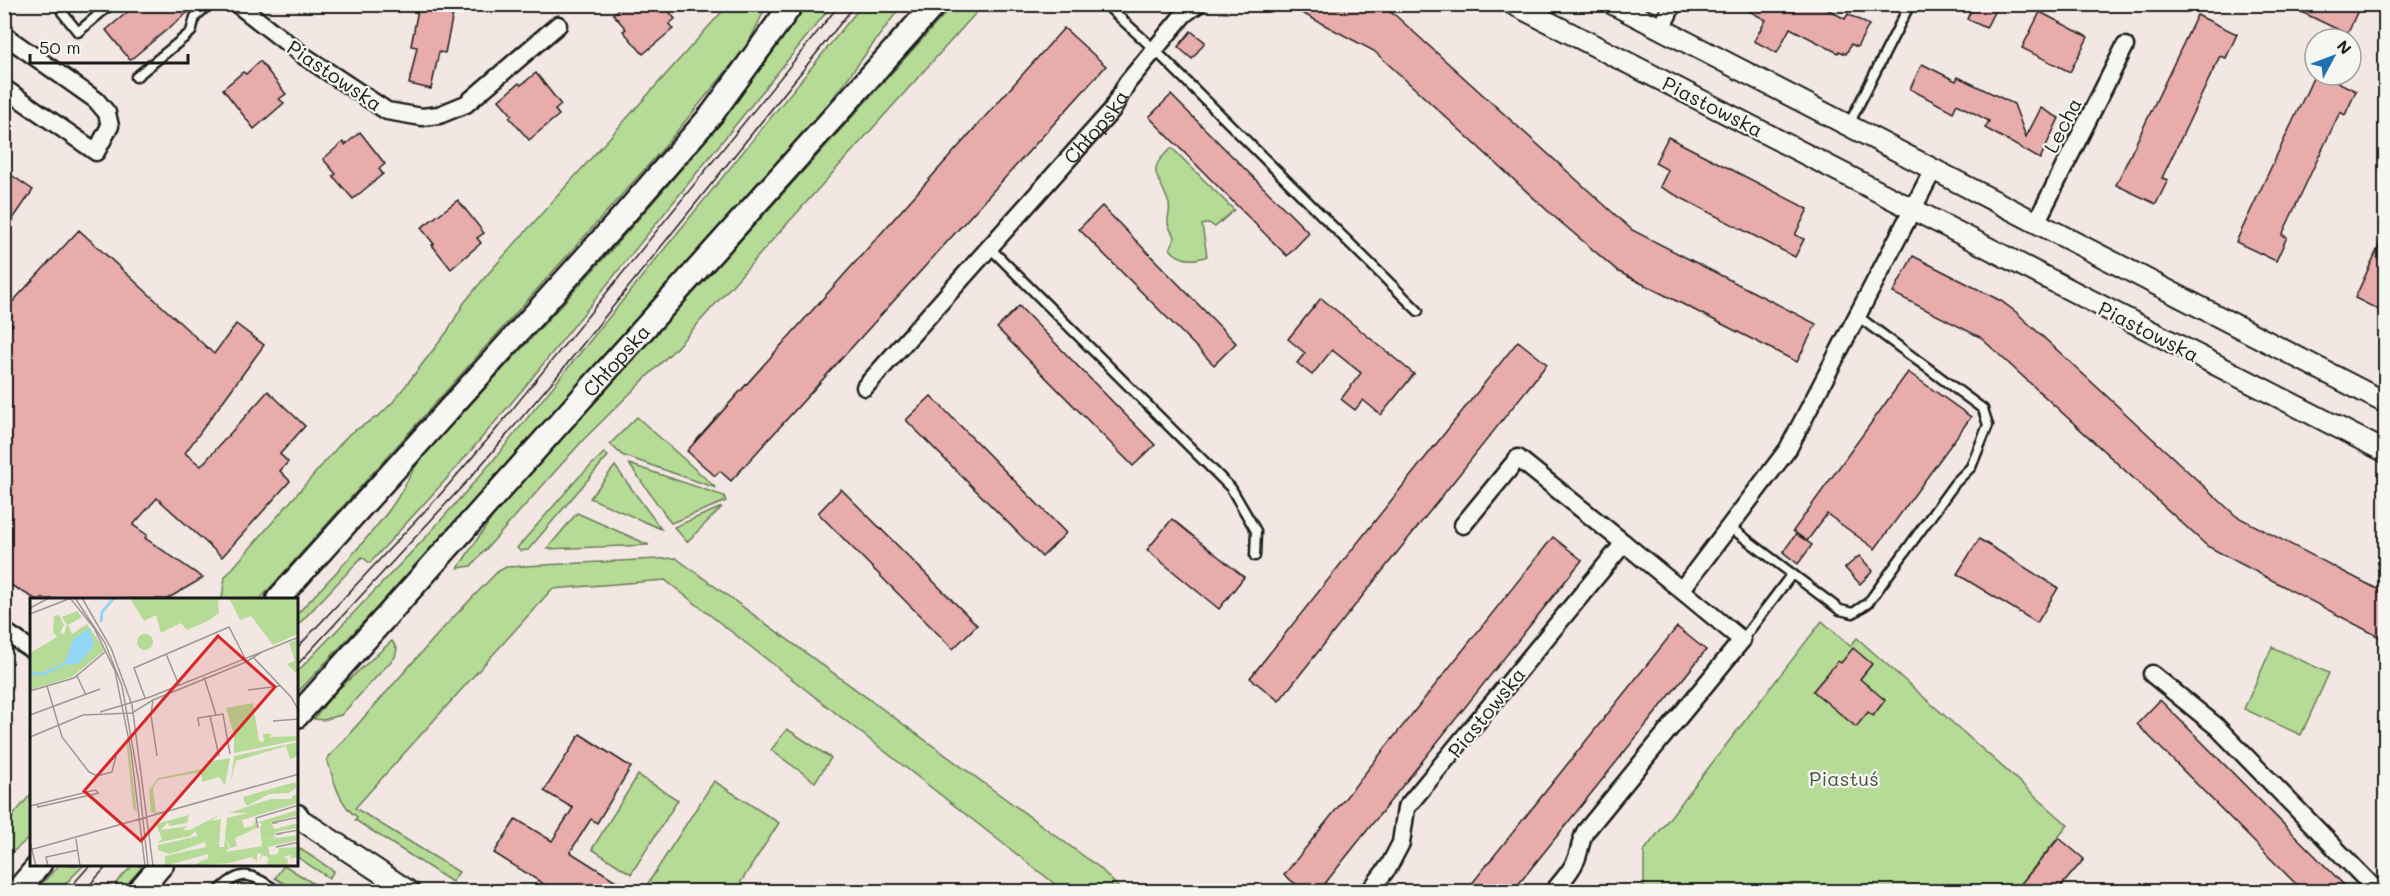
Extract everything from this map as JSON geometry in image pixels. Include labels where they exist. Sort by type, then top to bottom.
[{"type":"main road","points":[[279,598],[705,123],[792,4]]},
{"type":"main road","name":"Chłopska","points":[[298,715],[935,4]]},
{"type":"main road","points":[[16,891],[38,866]]},
{"type":"main road","points":[[138,891],[160,866]]},
{"type":"street","name":"Piastowska","points":[[237,4],[304,56],[387,111],[422,117],[439,115],[466,104],[558,25]]},
{"type":"street","name":"Chłopska","points":[[865,387],[1112,110],[1127,83],[1184,14],[1198,4]]},
{"type":"street","name":"Piastowska","points":[[1513,4],[2384,450]]},
{"type":"street","points":[[1612,4],[2385,403]]},
{"type":"street","points":[[1661,29],[1673,4]]},
{"type":"street","points":[[4,35],[96,100],[107,113],[110,126],[96,152],[4,87]]},
{"type":"street","name":"Lecha","points":[[2036,223],[2125,46]]},
{"type":"street","points":[[1682,590],[1788,449],[1933,170]]},
{"type":"street","points":[[1463,525],[1518,458],[1742,640],[1585,832],[1574,866],[1553,891]]},
{"type":"street","name":"Piastowska","points":[[1369,891],[1389,866],[1401,843],[1406,808],[1624,543]]},
{"type":"street","points":[[4,631],[30,649]]},
{"type":"street","points":[[2152,674],[2216,726],[2378,891]]},
{"type":"street","points":[[298,818],[410,891]]},
{"type":"lane","points":[[70,4],[62,12],[78,32],[111,4]]},
{"type":"lane","points":[[136,77],[190,32],[195,17],[208,4]]},
{"type":"lane","points":[[1106,4],[1418,311]]},
{"type":"lane","points":[[1848,126],[1910,4]]},
{"type":"lane","points":[[990,248],[1231,488],[1256,531],[1255,556]]},
{"type":"lane","points":[[1730,527],[1840,610],[1853,613],[1868,603],[1955,483],[1971,467],[1988,425],[1983,409],[1856,315]]},
{"type":"lane","points":[[1742,640],[1792,574]]},
{"type":"lane","points":[[218,891],[232,879],[242,875],[254,877],[279,891]]},
{"type":"green space","points":[[728,5],[767,5],[747,46],[660,152],[261,598],[222,598],[225,577],[349,434],[380,415],[393,402],[447,332],[464,303]]},
{"type":"green space","points":[[806,5],[832,5],[523,389],[451,474],[370,563],[362,557],[298,625],[298,613],[379,523],[424,455],[574,292],[672,180],[763,65]]},
{"type":"green space","points":[[862,5],[902,5],[830,102],[399,584],[298,692],[298,671],[426,537],[491,463]]},
{"type":"green space","points":[[953,5],[983,5],[676,348],[584,439],[471,566],[458,568],[495,513]]},
{"type":"green space","points":[[1172,148],[1234,210],[1215,227],[1209,223],[1202,225],[1207,256],[1202,258],[1183,258],[1170,249],[1175,237],[1168,224],[1169,204],[1158,179],[1156,168],[1158,162]]},
{"type":"green space","points":[[637,417],[716,488],[622,455],[610,444]]},
{"type":"green space","points":[[604,453],[608,456],[528,550],[520,551],[517,548],[578,478]]},
{"type":"green space","points":[[629,464],[724,496],[726,501],[671,523]]},
{"type":"green space","points":[[615,466],[661,529],[590,498]]},
{"type":"green space","points":[[722,507],[687,542],[674,527]]},
{"type":"green space","points":[[577,513],[649,545],[547,549]]},
{"type":"green space","points":[[676,558],[1100,868],[1122,891],[1064,891],[665,580],[552,589],[355,808],[459,872],[452,882],[355,820],[357,817],[341,798],[327,759],[446,625],[497,572],[506,567]]},
{"type":"green space","name":"Piastuś","points":[[1822,621],[1850,646],[1857,638],[2068,825],[2015,891],[1644,891],[1644,851]]},
{"type":"green space","points":[[392,641],[397,649],[395,657],[341,715],[323,720],[314,719],[333,694]]},
{"type":"green space","points":[[2272,647],[2329,673],[2301,735],[2244,709]]},
{"type":"green space","points":[[787,729],[831,758],[815,782],[771,750]]},
{"type":"green space","points":[[638,775],[678,800],[631,874],[592,849]]},
{"type":"green space","points":[[714,781],[779,823],[735,891],[643,891]]},
{"type":"green space","points":[[30,795],[30,837],[7,857],[5,855],[5,825]]},
{"type":"green space","points":[[300,849],[334,871],[329,878],[298,858]]},
{"type":"green space","points":[[58,866],[83,866],[58,891],[35,891]]},
{"type":"green space","points":[[132,866],[142,868],[121,891],[108,891]]},
{"type":"green space","points":[[286,866],[325,891],[296,891],[275,878]]},
{"type":"building","points":[[137,4],[198,4],[130,60],[106,30]]},
{"type":"building","points":[[419,4],[455,4],[445,53],[439,52],[431,89],[409,84],[417,47],[411,46]]},
{"type":"building","points":[[624,4],[663,4],[675,19],[669,24],[673,29],[643,54],[623,31],[626,29],[613,14]]},
{"type":"building","points":[[1285,4],[1376,4],[1395,15],[1632,230],[1816,324],[1797,362],[1619,272],[1550,213],[1374,51]]},
{"type":"building","points":[[1736,4],[1818,4],[1845,19],[1848,14],[1869,25],[1857,47],[1851,44],[1846,54],[1839,51],[1838,53],[1790,28],[1777,53],[1754,41],[1766,20]]},
{"type":"building","points":[[1974,4],[1998,4],[1986,28],[1967,19]]},
{"type":"building","points":[[2285,4],[2361,4],[2350,27],[2333,27]]},
{"type":"building","points":[[2040,12],[2088,37],[2070,72],[2022,48]]},
{"type":"building","points":[[2197,15],[2237,34],[2226,58],[2220,56],[2162,178],[2168,180],[2156,204],[2116,185]]},
{"type":"building","points":[[1064,28],[1106,66],[731,481],[720,471],[715,476],[687,451]]},
{"type":"building","points":[[1191,31],[1205,42],[1192,59],[1178,47]]},
{"type":"building","points":[[260,61],[286,94],[279,99],[284,103],[254,129],[223,89],[243,72],[246,74]]},
{"type":"building","points":[[1922,64],[1956,81],[1958,77],[2014,104],[2026,137],[2041,108],[2059,118],[2040,159],[1985,128],[1989,121],[1957,104],[1953,112],[1910,89]]},
{"type":"building","points":[[536,73],[561,105],[555,110],[559,115],[529,140],[509,117],[512,115],[499,100],[519,83],[521,85]]},
{"type":"building","points":[[2309,87],[2348,87],[2356,91],[2345,115],[2340,112],[2311,173],[2282,235],[2287,237],[2276,261],[2236,242]]},
{"type":"building","points":[[1171,95],[1309,233],[1287,256],[1149,117]]},
{"type":"building","points":[[360,132],[385,164],[379,169],[383,174],[353,199],[333,176],[336,174],[323,159],[343,142],[345,145]]},
{"type":"building","points":[[1668,137],[1808,209],[1795,235],[1804,239],[1795,257],[1660,187],[1668,170],[1655,163]]},
{"type":"building","points":[[4,170],[33,190],[4,232]]},
{"type":"building","points":[[458,200],[484,233],[477,238],[481,243],[451,269],[421,228]]},
{"type":"building","points":[[1102,206],[1236,343],[1214,365],[1079,229]]},
{"type":"building","points":[[79,230],[214,354],[236,324],[264,345],[185,453],[201,466],[268,391],[305,426],[280,454],[288,462],[280,471],[290,481],[222,557],[157,498],[133,525],[147,535],[145,538],[203,578],[169,598],[33,598],[4,581],[4,334],[13,325],[4,318],[4,311]]},
{"type":"building","points":[[2385,233],[2385,313],[2355,298]]},
{"type":"building","points":[[1913,256],[2001,301],[2016,312],[2236,516],[2385,593],[2385,640],[2207,546],[1980,337],[1893,293]]},
{"type":"building","points":[[1321,298],[1414,374],[1381,415],[1363,400],[1355,410],[1341,399],[1361,373],[1332,350],[1312,375],[1297,363],[1305,353],[1288,339]]},
{"type":"building","points":[[1019,306],[1155,445],[1133,466],[997,328]]},
{"type":"building","points":[[1518,341],[1547,364],[1279,701],[1250,678]]},
{"type":"building","points":[[1908,372],[1971,417],[1875,549],[1827,514],[1807,541],[1793,531]]},
{"type":"building","points":[[931,396],[1066,533],[1042,557],[906,420]]},
{"type":"building","points":[[841,489],[977,625],[953,649],[818,513]]},
{"type":"building","points":[[1172,519],[1244,577],[1219,609],[1147,550]]},
{"type":"building","points":[[1796,534],[1812,545],[1798,564],[1783,552]]},
{"type":"building","points":[[1553,537],[1582,560],[1319,891],[1305,891],[1284,875]]},
{"type":"building","points":[[1979,539],[2058,588],[2037,623],[1957,574]]},
{"type":"building","points":[[1859,556],[1873,571],[1860,584],[1845,568]]},
{"type":"building","points":[[1677,627],[1706,650],[1513,891],[1466,891]]},
{"type":"building","points":[[1853,648],[1872,664],[1860,679],[1885,700],[1873,716],[1868,712],[1856,727],[1813,691],[1838,661],[1841,663]]},
{"type":"building","points":[[2160,700],[2350,891],[2303,891],[2273,861],[2137,724]]},
{"type":"building","points":[[580,734],[631,767],[597,823],[591,819],[570,852],[632,891],[555,891],[494,853],[516,819],[552,841],[573,808],[544,791]]},
{"type":"building","points":[[2059,838],[2084,859],[2057,891],[2015,891]]},
{"type":"tram line","points":[[298,647],[438,497],[494,432],[840,4]]},
{"type":"tram line","points":[[298,664],[470,478],[558,375],[856,4]]},
{"type":"tram line","points":[[66,892],[89,866]]},
{"type":"tram line","points":[[83,892],[107,866]]}]
